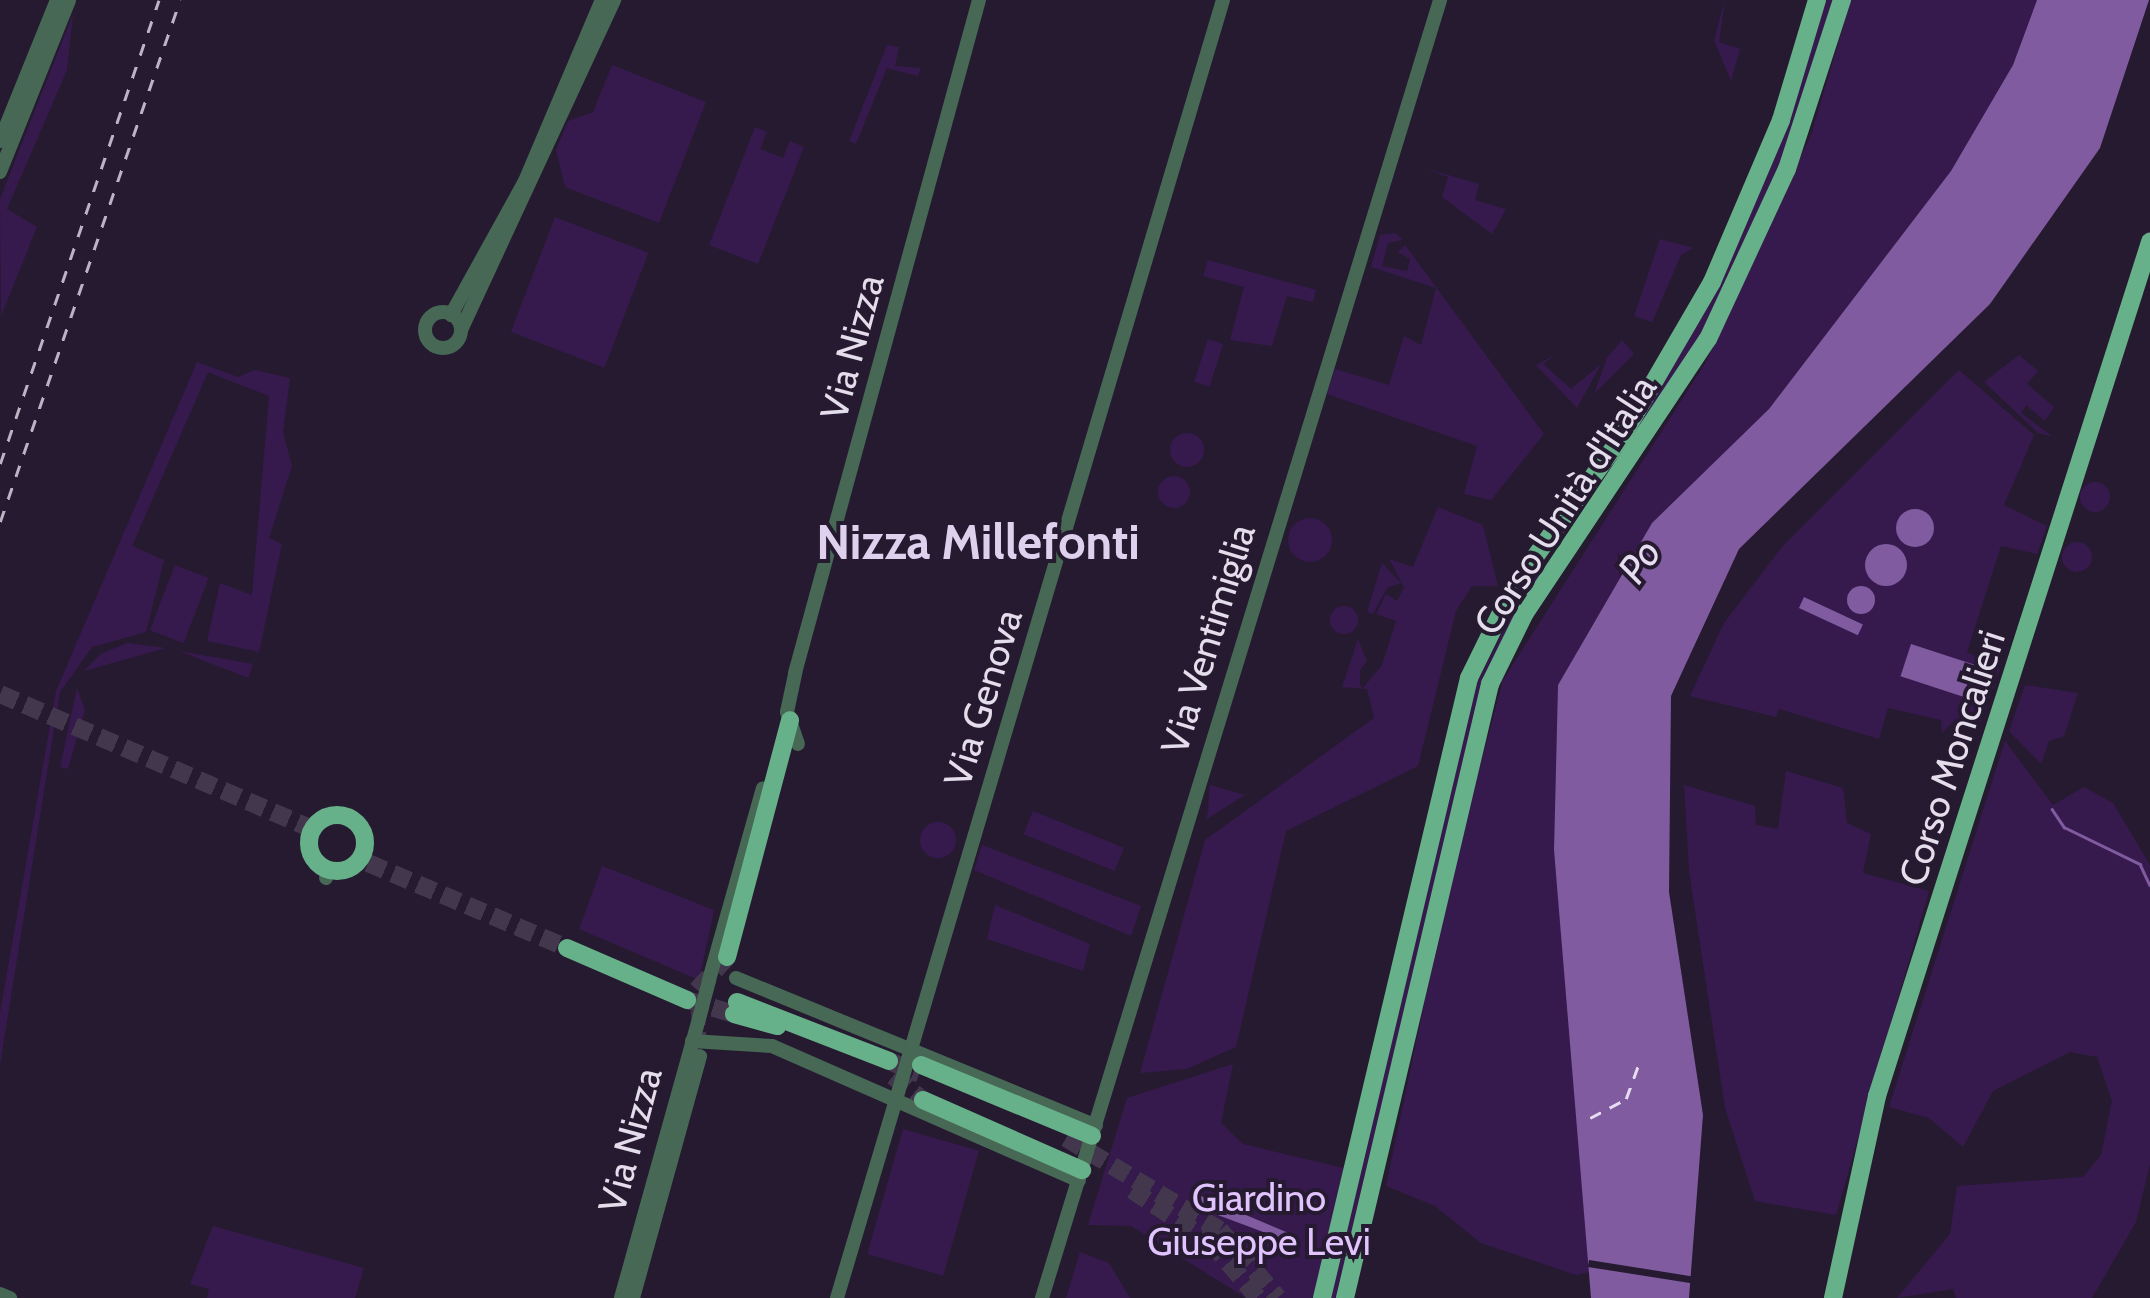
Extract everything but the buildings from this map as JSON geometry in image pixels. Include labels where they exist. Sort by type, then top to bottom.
[{"type":"main road","name":"Corso Unità d'Italia","points":[[1322,1298],[1450,728],[1500,610],[1616,444],[1748,202],[1816,0]]},
{"type":"main road","name":"Corso Unità d'Italia","points":[[1345,1298],[1475,734],[1520,622],[1657,427],[1745,265],[1804,126],[1842,0]]},
{"type":"main road","name":"Corso Moncalieri","points":[[1833,1298],[1873,1109],[2150,242]]},
{"type":"main road","points":[[1560,565],[1622,461],[1616,444]]},
{"type":"main road","points":[[727,957],[789,716]]},
{"type":"main road","points":[[328,816],[349,818],[366,857],[327,874],[308,833],[328,816]]},
{"type":"main road","points":[[569,944],[693,998]]},
{"type":"main road","points":[[736,1008],[887,1067]]},
{"type":"main road","points":[[918,1075],[1094,1131]]},
{"type":"main road","points":[[918,1075],[1064,1144]]},
{"type":"main road","points":[[918,1075],[1080,1175]]},
{"type":"street","points":[[0,141],[56,0]]},
{"type":"street","points":[[0,172],[69,0]]},
{"type":"street","points":[[602,0],[520,192],[451,314],[430,318],[427,339],[444,348],[460,330],[614,0]]},
{"type":"street","name":"Via Nizza","points":[[627,1295],[692,1041],[693,998],[709,980],[789,716],[979,0]]},
{"type":"street","name":"Via Genova","points":[[837,1298],[897,1099],[918,1075],[1223,0]]},
{"type":"street","name":"Via Ventimiglia","points":[[1042,1298],[1440,0]]},
{"type":"street","points":[[451,314],[460,330]]},
{"type":"street","points":[[789,716],[798,744]]},
{"type":"street","points":[[736,978],[918,1075]]},
{"type":"street","points":[[692,1041],[772,1046],[1080,1175]]},
{"type":"street","points":[[627,1295],[700,1056]]},
{"type":"street","points":[[0,1294],[10,1298]]},
{"type":"green space","points":[[1725,0],[1719,42],[1740,49],[1731,81],[1714,40]]},
{"type":"green space","points":[[1824,0],[1835,0],[1798,125],[1709,325],[1625,448],[1736,248]]},
{"type":"green space","points":[[1851,0],[2037,0],[2013,65],[1951,171],[1769,409],[1652,523],[1558,685],[1554,850],[1595,1271],[1576,1275],[1481,1243],[1435,1206],[1386,1186],[1451,876],[1503,680],[1706,362],[1811,135]]},
{"type":"green space","points":[[73,14],[67,70],[7,209],[37,227],[1,316],[0,199]]},
{"type":"green space","points":[[887,45],[899,47],[895,66],[921,68],[918,76],[887,68],[856,144],[849,141]]},
{"type":"green space","points":[[612,65],[706,102],[659,223],[565,187],[556,150],[568,121],[593,112]]},
{"type":"green space","points":[[755,127],[767,132],[760,149],[783,158],[790,141],[804,147],[758,264],[709,245]]},
{"type":"green space","points":[[1424,168],[1479,184],[1475,200],[1506,209],[1492,234],[1442,197],[1448,177]]},
{"type":"green space","points":[[555,217],[648,253],[604,368],[511,332]]},
{"type":"green space","points":[[1396,233],[1402,240],[1388,243],[1382,266],[1407,271],[1410,259],[1398,252],[1405,245],[1544,434],[1491,500],[1464,494],[1477,446],[1327,394],[1335,369],[1389,385],[1404,336],[1421,345],[1436,288],[1371,267],[1380,235]]},
{"type":"green space","points":[[1660,239],[1693,248],[1681,255],[1652,322],[1634,316]]},
{"type":"green space","points":[[1208,260],[1316,290],[1313,302],[1287,296],[1272,346],[1230,340],[1244,287],[1203,276]]},
{"type":"green space","points":[[1208,339],[1223,344],[1209,387],[1194,382]]},
{"type":"green space","points":[[1622,340],[1634,354],[1594,394],[1607,358]]},
{"type":"green space","points":[[1555,355],[1543,364],[1571,389],[1601,364],[1577,408],[1536,365]]},
{"type":"green space","points":[[2019,355],[2038,371],[2027,384],[2054,407],[2045,421],[2026,405],[2021,413],[2053,437],[2038,433],[1984,382]]},
{"type":"green space","points":[[197,362],[238,377],[255,370],[290,378],[283,432],[292,466],[269,538],[282,544],[259,652],[207,641],[220,583],[252,595],[269,396],[208,372],[132,546],[164,560],[146,632],[92,647],[60,692],[0,1065],[0,1013],[56,691]]},
{"type":"green space","points":[[1959,370],[2034,435],[2004,505],[2047,526],[2037,554],[2001,546],[1967,652],[2000,669],[1980,726],[1956,719],[1942,733],[1941,720],[1888,708],[1879,739],[1779,709],[1776,717],[1690,696],[1724,623],[1782,547]]},
{"type":"green space","points":[[1187,433],[1199,438],[1204,450],[1199,462],[1187,467],[1175,462],[1170,450],[1175,438]]},
{"type":"green space","points":[[1174,476],[1186,480],[1190,492],[1186,504],[1174,508],[1162,504],[1158,492],[1162,480]]},
{"type":"green space","points":[[2095,482],[2106,486],[2110,497],[2106,508],[2095,512],[2084,508],[2080,497],[2084,486]]},
{"type":"green space","points":[[1438,507],[1483,525],[1498,586],[1472,586],[1456,611],[1418,766],[1286,831],[1236,1047],[1187,1069],[1140,1073],[1205,840],[1374,718],[1367,689],[1362,689],[1382,665],[1396,621],[1376,614],[1386,594],[1397,601],[1404,587],[1389,559],[1413,567]]},
{"type":"green space","points":[[1310,518],[1325,525],[1332,540],[1325,555],[1310,562],[1295,555],[1288,540],[1295,525]]},
{"type":"green space","points":[[2077,542],[2088,546],[2092,557],[2088,568],[2077,572],[2066,568],[2062,557],[2066,546]]},
{"type":"green space","points":[[1382,563],[1401,583],[1387,588],[1373,614],[1367,612]]},
{"type":"green space","points":[[175,565],[209,578],[184,643],[150,630]]},
{"type":"green space","points":[[1531,575],[1545,576],[1513,625],[1340,1298],[1327,1298],[1460,718]]},
{"type":"green space","points":[[1344,606],[1354,610],[1358,620],[1354,630],[1344,634],[1334,630],[1330,620],[1334,610]]},
{"type":"green space","points":[[1358,639],[1367,661],[1360,670],[1362,689],[1342,687]]},
{"type":"green space","points":[[127,643],[166,648],[84,671],[101,654]]},
{"type":"green space","points":[[179,651],[253,664],[248,678]]},
{"type":"green space","points":[[2025,685],[2078,693],[2064,736],[2049,741],[2041,764],[2009,731]]},
{"type":"green space","points":[[77,688],[85,710],[68,769],[60,767]]},
{"type":"green space","points":[[2005,741],[2053,805],[2084,787],[2113,803],[2150,865],[2150,1164],[2136,1222],[2092,1298],[1956,1298],[1953,1289],[1897,1298],[1950,1234],[1957,1186],[2083,1177],[2101,1155],[2112,1101],[2097,1057],[2070,1052],[1993,1091],[1963,1147],[1929,1118],[1889,1107]]},
{"type":"green space","points":[[1786,771],[1843,788],[1847,823],[1871,834],[1863,873],[1929,891],[1836,1215],[1755,1201],[1725,1108],[1689,871],[1684,785],[1755,806],[1756,825],[1778,829]]},
{"type":"green space","points":[[1210,785],[1245,795],[1207,819]]},
{"type":"green space","points":[[1033,811],[1124,848],[1114,871],[1024,834]]},
{"type":"green space","points":[[938,822],[951,827],[956,840],[951,853],[938,858],[925,853],[920,840],[925,827]]},
{"type":"green space","points":[[982,845],[1141,906],[1131,936],[974,870]]},
{"type":"green space","points":[[602,866],[714,910],[699,980],[579,929]]},
{"type":"green space","points":[[995,905],[1090,944],[1083,971],[987,939]]},
{"type":"green space","name":"Giardino Giuseppe Levi","points":[[1233,1064],[1221,1123],[1243,1144],[1344,1168],[1315,1298],[1246,1298],[1131,1226],[1088,1225],[1127,1098]]},
{"type":"green space","points":[[903,1129],[979,1151],[943,1276],[867,1254]]},
{"type":"green space","points":[[213,1226],[364,1268],[355,1298],[207,1298],[209,1289],[190,1284]]},
{"type":"green space","points":[[1080,1252],[1109,1263],[1130,1298],[1066,1298]]},
{"type":"water","name":"Po","points":[[2037,0],[2149,0],[2100,148],[1990,304],[1739,549],[1671,696],[1669,892],[1703,1115],[1689,1298],[1591,1298],[1554,850],[1558,685],[1652,523],[1769,409],[1951,171],[2013,65]]},
{"type":"water","points":[[1915,509],[1928,515],[1934,528],[1928,541],[1915,547],[1902,541],[1896,528],[1902,515]]},
{"type":"water","points":[[1886,544],[1901,550],[1907,565],[1901,580],[1886,586],[1871,580],[1865,565],[1871,550]]},
{"type":"water","points":[[1861,586],[1871,590],[1875,600],[1871,610],[1861,614],[1851,610],[1847,600],[1851,590]]},
{"type":"water","points":[[1804,597],[1863,624],[1858,635],[1799,608]]},
{"type":"water","points":[[1911,644],[1974,664],[1963,697],[1900,676]]},
{"type":"water","points":[[1196,1194],[1298,1237],[1298,1245],[1191,1205]]},
{"type":"pier","points":[[1589,1260],[1696,1277],[1695,1284],[1588,1267]]},
{"type":"waterway","points":[[2052,809],[2064,827],[2140,864],[2150,885]]},
{"type":"ferry route","points":[[1590,1118],[1626,1099],[1639,1064]]},
{"type":"tunnel","points":[[0,694],[307,827]]},
{"type":"tunnel","points":[[368,863],[567,948]]},
{"type":"tunnel","points":[[697,990],[727,957]]},
{"type":"tunnel","points":[[687,1000],[734,1014]]},
{"type":"tunnel","points":[[698,1011],[700,1056]]},
{"type":"tunnel","points":[[889,1061],[919,1074]]},
{"type":"tunnel","points":[[893,1076],[923,1100]]},
{"type":"tunnel","points":[[1066,1138],[1220,1230],[1278,1298]]},
{"type":"tunnel","points":[[1132,1190],[1211,1242],[1258,1298]]},
{"type":"railway","points":[[0,464],[159,0]]},
{"type":"railway","points":[[0,522],[180,0]]},
{"type":"district","name":"Nizza Millefonti","points":[[978,543]]}]
